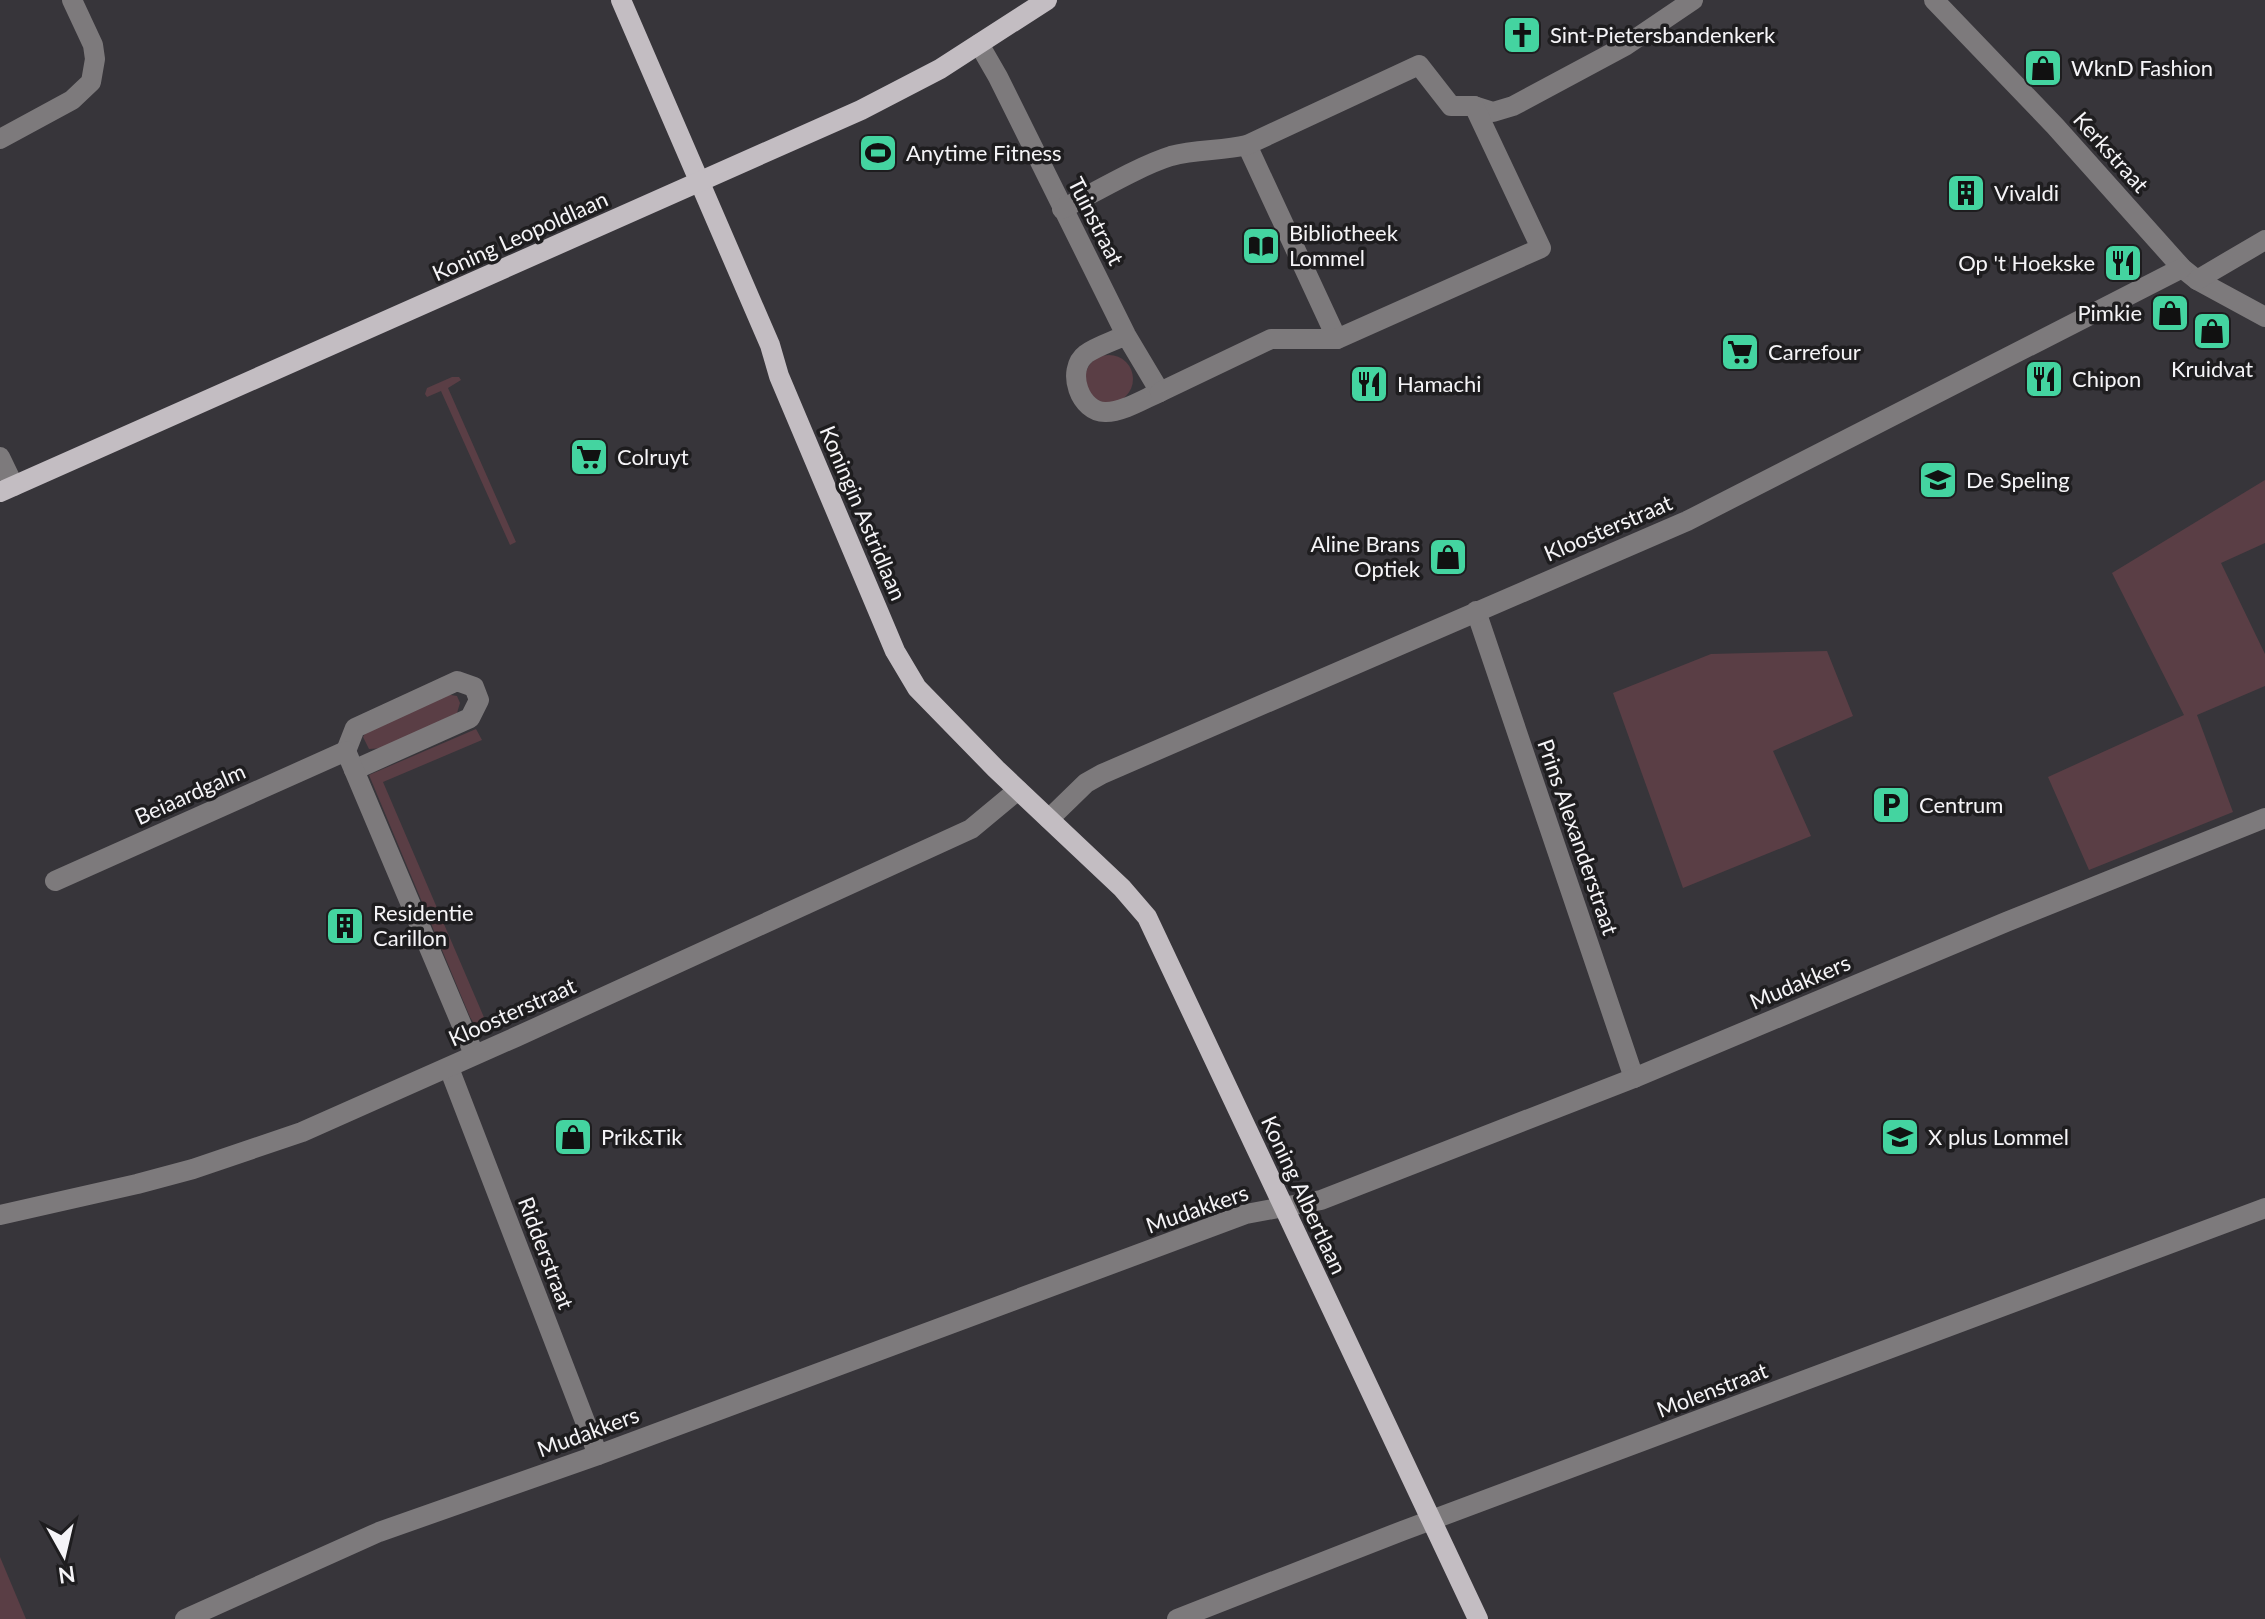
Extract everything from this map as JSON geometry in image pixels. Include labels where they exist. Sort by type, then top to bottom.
[{"type":"main road","name":"Koningin Astridlaan","points":[[621,0],[770,345],[779,376],[895,651],[928,702],[1049,819]]},
{"type":"main road","name":"Koning Leopoldlaan","points":[[7,489],[875,103],[940,69],[1047,0]]},
{"type":"main road","name":"Koning Albertlaan","points":[[1049,819],[1129,895],[1147,917],[1478,1619]]},
{"type":"street","points":[[0,139],[72,100],[91,82],[95,59],[93,45],[72,0]]},
{"type":"street","points":[[1062,209],[1167,157],[1193,150],[1225,150],[1247,145],[1419,65],[1451,106],[1474,106],[1493,112],[1513,106],[1625,46],[1693,0]]},
{"type":"street","name":"Kerkstraat","points":[[1934,0],[2190,274],[2265,317]]},
{"type":"street","name":"Tuinstraat","points":[[979,44],[1126,335],[1160,392]]},
{"type":"street","points":[[1126,335],[1084,355],[1076,369],[1076,382],[1082,397],[1093,409],[1110,413],[1271,339],[1337,339],[1541,248],[1474,106]]},
{"type":"street","points":[[1247,145],[1337,339]]},
{"type":"street","name":"Kloosterstraat","points":[[1049,819],[1086,783],[1102,774],[1687,521],[2265,240]]},
{"type":"street","points":[[0,457],[7,489]]},
{"type":"street","name":"Prins Alexanderstraat","points":[[1476,611],[1634,1078]]},
{"type":"street","name":"Beiaardgalm","points":[[55,881],[346,751],[355,728],[457,681],[474,687],[479,700],[470,718],[354,770]]},
{"type":"street","points":[[346,751],[474,1054]]},
{"type":"street","name":"Kloosterstraat","points":[[0,1215],[137,1184],[302,1132],[531,1031],[971,829],[1018,790]]},
{"type":"street","name":"Mudakkers","points":[[185,1619],[379,1532],[598,1455],[1246,1214],[1321,1200],[1634,1078],[2006,922],[2265,818]]},
{"type":"street","name":"Ridderstraat","points":[[449,1068],[598,1455]]},
{"type":"street","name":"Molenstraat","points":[[1177,1619],[2265,1208]]},
{"type":"shaded area","points":[[1109,355],[1126,362],[1133,379],[1126,396],[1109,403],[1092,396],[1085,379],[1092,362]]},
{"type":"shaded area","points":[[452,377],[461,380],[448,388],[516,542],[510,545],[441,391],[427,397],[425,394],[427,388]]},
{"type":"shaded area","points":[[2265,480],[2265,543],[2221,563],[2265,654],[2265,686],[2197,715],[2233,812],[2089,870],[2048,777],[2184,715],[2112,573]]},
{"type":"shaded area","points":[[1827,651],[1853,716],[1773,751],[1811,836],[1683,888],[1613,693],[1711,654]]},
{"type":"shaded area","points":[[445,694],[457,696],[460,703],[457,713],[384,748],[369,749],[363,737],[368,729]]},
{"type":"shaded area","points":[[476,729],[482,740],[383,782],[489,1029],[485,1033],[479,1032],[470,1017],[369,775]]},
{"type":"shaded area","points":[[0,1557],[26,1619],[0,1619]]},
{"type":"place","name":"Sint-Pietersbandenkerk","points":[[1522,35]]},
{"type":"place","name":"WknD Fashion","points":[[2043,68]]},
{"type":"place","name":"Anytime Fitness","points":[[878,153]]},
{"type":"place","name":"Vivaldi","points":[[1966,193]]},
{"type":"place","name":"Bibliotheek Lommel","points":[[1261,246]]},
{"type":"place","name":"Op 't Hoekske","points":[[2123,263]]},
{"type":"place","name":"Pimkie","points":[[2170,313]]},
{"type":"place","name":"Kruidvat","points":[[2212,331]]},
{"type":"place","name":"Carrefour","points":[[1740,352]]},
{"type":"place","name":"Chipon","points":[[2044,379]]},
{"type":"place","name":"Hamachi","points":[[1369,384]]},
{"type":"place","name":"Colruyt","points":[[589,457]]},
{"type":"place","name":"De Speling","points":[[1938,480]]},
{"type":"place","name":"Aline Brans Optiek","points":[[1448,557]]},
{"type":"place","name":"Centrum","points":[[1891,805]]},
{"type":"place","name":"Residentie Carillon","points":[[345,926]]},
{"type":"place","name":"Prik&Tik","points":[[573,1137]]},
{"type":"place","name":"X plus Lommel","points":[[1900,1137]]}]
